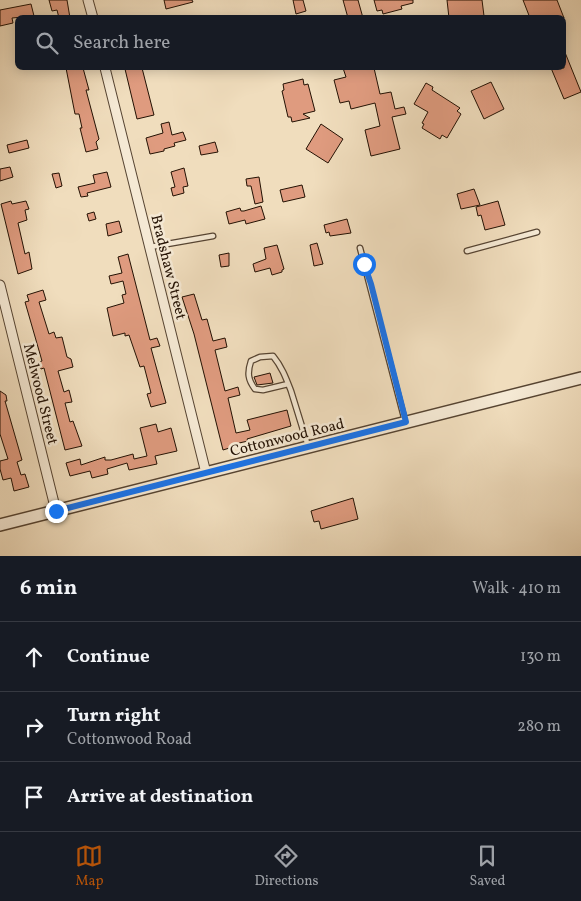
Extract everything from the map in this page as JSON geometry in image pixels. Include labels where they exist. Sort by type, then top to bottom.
[{"type":"street","points":[[88,0],[92,15]]},
{"type":"street","name":"Bradshaw Street","points":[[106,70],[206,473]]},
{"type":"street","name":"Melwood Street","points":[[0,285],[56,511]]},
{"type":"street","name":"Cottonwood Road","points":[[0,525],[581,378]]},
{"type":"lane","points":[[467,251],[537,232]]},
{"type":"lane","points":[[150,247],[213,236]]},
{"type":"lane","points":[[360,248],[406,422]]},
{"type":"lane","points":[[288,384],[263,390],[255,389],[249,382],[248,370],[252,361],[260,357],[273,356],[282,366],[288,384],[308,447]]},
{"type":"building","points":[[49,0],[67,0],[70,15],[58,15],[57,10],[52,11]]},
{"type":"building","points":[[164,0],[192,0],[193,2],[166,9]]},
{"type":"building","points":[[293,0],[303,0],[306,11],[296,14]]},
{"type":"building","points":[[343,0],[358,0],[362,15],[347,15]]},
{"type":"building","points":[[374,0],[413,0],[413,3],[401,6],[402,9],[383,14],[382,10],[377,11]]},
{"type":"building","points":[[447,0],[482,0],[484,15],[449,15]]},
{"type":"building","points":[[523,0],[557,0],[563,15],[529,15]]},
{"type":"building","points":[[31,4],[34,15],[15,15],[15,18],[12,18],[13,23],[0,26],[0,10]]},
{"type":"building","points":[[566,55],[581,92],[564,99],[552,70],[566,70]]},
{"type":"building","points":[[66,70],[84,70],[89,90],[86,90],[99,139],[96,142],[98,149],[86,152],[80,128],[82,128],[79,114],[75,114]]},
{"type":"building","points":[[125,70],[143,70],[154,115],[137,119]]},
{"type":"building","points":[[344,70],[374,70],[380,94],[391,92],[395,109],[404,107],[406,114],[392,117],[400,149],[371,156],[365,130],[380,126],[375,103],[351,109],[349,101],[340,103],[334,80],[346,77]]},
{"type":"building","points":[[303,79],[304,85],[308,84],[315,111],[303,114],[310,118],[292,122],[291,117],[288,117],[282,91],[284,90],[283,84]]},
{"type":"building","points":[[491,82],[504,109],[484,119],[471,91]]},
{"type":"building","points":[[426,83],[433,87],[432,90],[460,108],[457,111],[461,114],[447,138],[442,135],[440,139],[422,128],[424,124],[422,123],[428,112],[414,104]]},
{"type":"building","points":[[169,122],[172,135],[183,132],[186,140],[174,143],[175,146],[164,149],[164,151],[150,154],[146,138],[163,133],[161,124]]},
{"type":"building","points":[[321,124],[343,139],[328,163],[306,149]]},
{"type":"building","points":[[27,140],[29,148],[9,153],[7,145]]},
{"type":"building","points":[[215,142],[218,152],[201,155],[199,146]]},
{"type":"building","points":[[10,167],[13,177],[0,181],[0,169]]},
{"type":"building","points":[[184,168],[188,186],[183,187],[184,193],[173,196],[171,188],[175,187],[171,172]]},
{"type":"building","points":[[107,172],[111,187],[87,193],[88,196],[81,197],[78,187],[95,183],[93,175]]},
{"type":"building","points":[[59,173],[62,186],[56,188],[52,174]]},
{"type":"building","points":[[259,177],[263,202],[255,204],[251,186],[247,186],[246,179]]},
{"type":"building","points":[[302,185],[305,197],[283,202],[280,190]]},
{"type":"building","points":[[474,189],[480,205],[461,209],[457,194]]},
{"type":"building","points":[[11,201],[12,204],[26,201],[29,209],[25,210],[27,220],[18,223],[25,254],[29,252],[32,269],[18,274],[1,204]]},
{"type":"building","points":[[498,201],[505,225],[485,230],[481,215],[478,216],[476,207]]},
{"type":"building","points":[[261,206],[265,219],[246,224],[245,220],[229,224],[226,212],[240,208],[241,211],[244,211]]},
{"type":"building","points":[[94,212],[96,219],[89,221],[87,214]]},
{"type":"building","points":[[347,219],[351,233],[330,236],[329,232],[326,233],[324,225]]},
{"type":"building","points":[[119,221],[122,232],[108,236],[106,224]]},
{"type":"building","points":[[317,243],[323,264],[314,266],[310,245]]},
{"type":"building","points":[[277,245],[284,269],[282,272],[272,275],[270,268],[255,272],[253,264],[266,259],[264,248]]},
{"type":"building","points":[[229,253],[229,266],[221,267],[219,255]]},
{"type":"building","points":[[128,254],[150,340],[157,338],[160,346],[151,348],[166,403],[151,407],[147,394],[151,393],[144,366],[140,367],[129,335],[125,336],[125,333],[113,336],[107,308],[124,303],[122,295],[126,294],[123,281],[111,284],[109,276],[122,273],[118,257]]},
{"type":"building","points":[[43,290],[46,300],[39,302],[49,334],[54,332],[56,338],[62,337],[67,357],[71,359],[73,367],[58,371],[64,392],[69,390],[72,402],[65,403],[70,422],[73,421],[82,446],[65,450],[44,368],[41,369],[39,362],[42,361],[25,302],[29,301],[27,295]]},
{"type":"building","points":[[194,294],[202,320],[207,319],[213,341],[225,338],[227,347],[215,350],[225,391],[238,387],[240,395],[228,398],[236,433],[250,430],[247,420],[287,410],[291,426],[247,439],[248,441],[223,450],[194,334],[182,297]]},
{"type":"building","points":[[270,373],[273,383],[257,385],[254,377]]},
{"type":"building","points":[[0,391],[6,395],[7,401],[5,401],[22,460],[17,462],[21,475],[25,474],[29,487],[14,491],[11,478],[3,480],[0,469],[0,461],[8,459],[0,434]]},
{"type":"building","points":[[156,424],[158,432],[171,428],[177,451],[155,456],[157,464],[129,470],[127,463],[107,469],[108,474],[92,478],[90,471],[70,476],[66,463],[80,459],[81,465],[105,457],[105,460],[111,460],[133,454],[134,459],[147,456],[140,428]]},
{"type":"building","points":[[353,498],[358,519],[321,529],[319,521],[314,522],[311,511]]},
{"type":"route","points":[[56,511],[406,422],[371,284],[364,264]]}]
